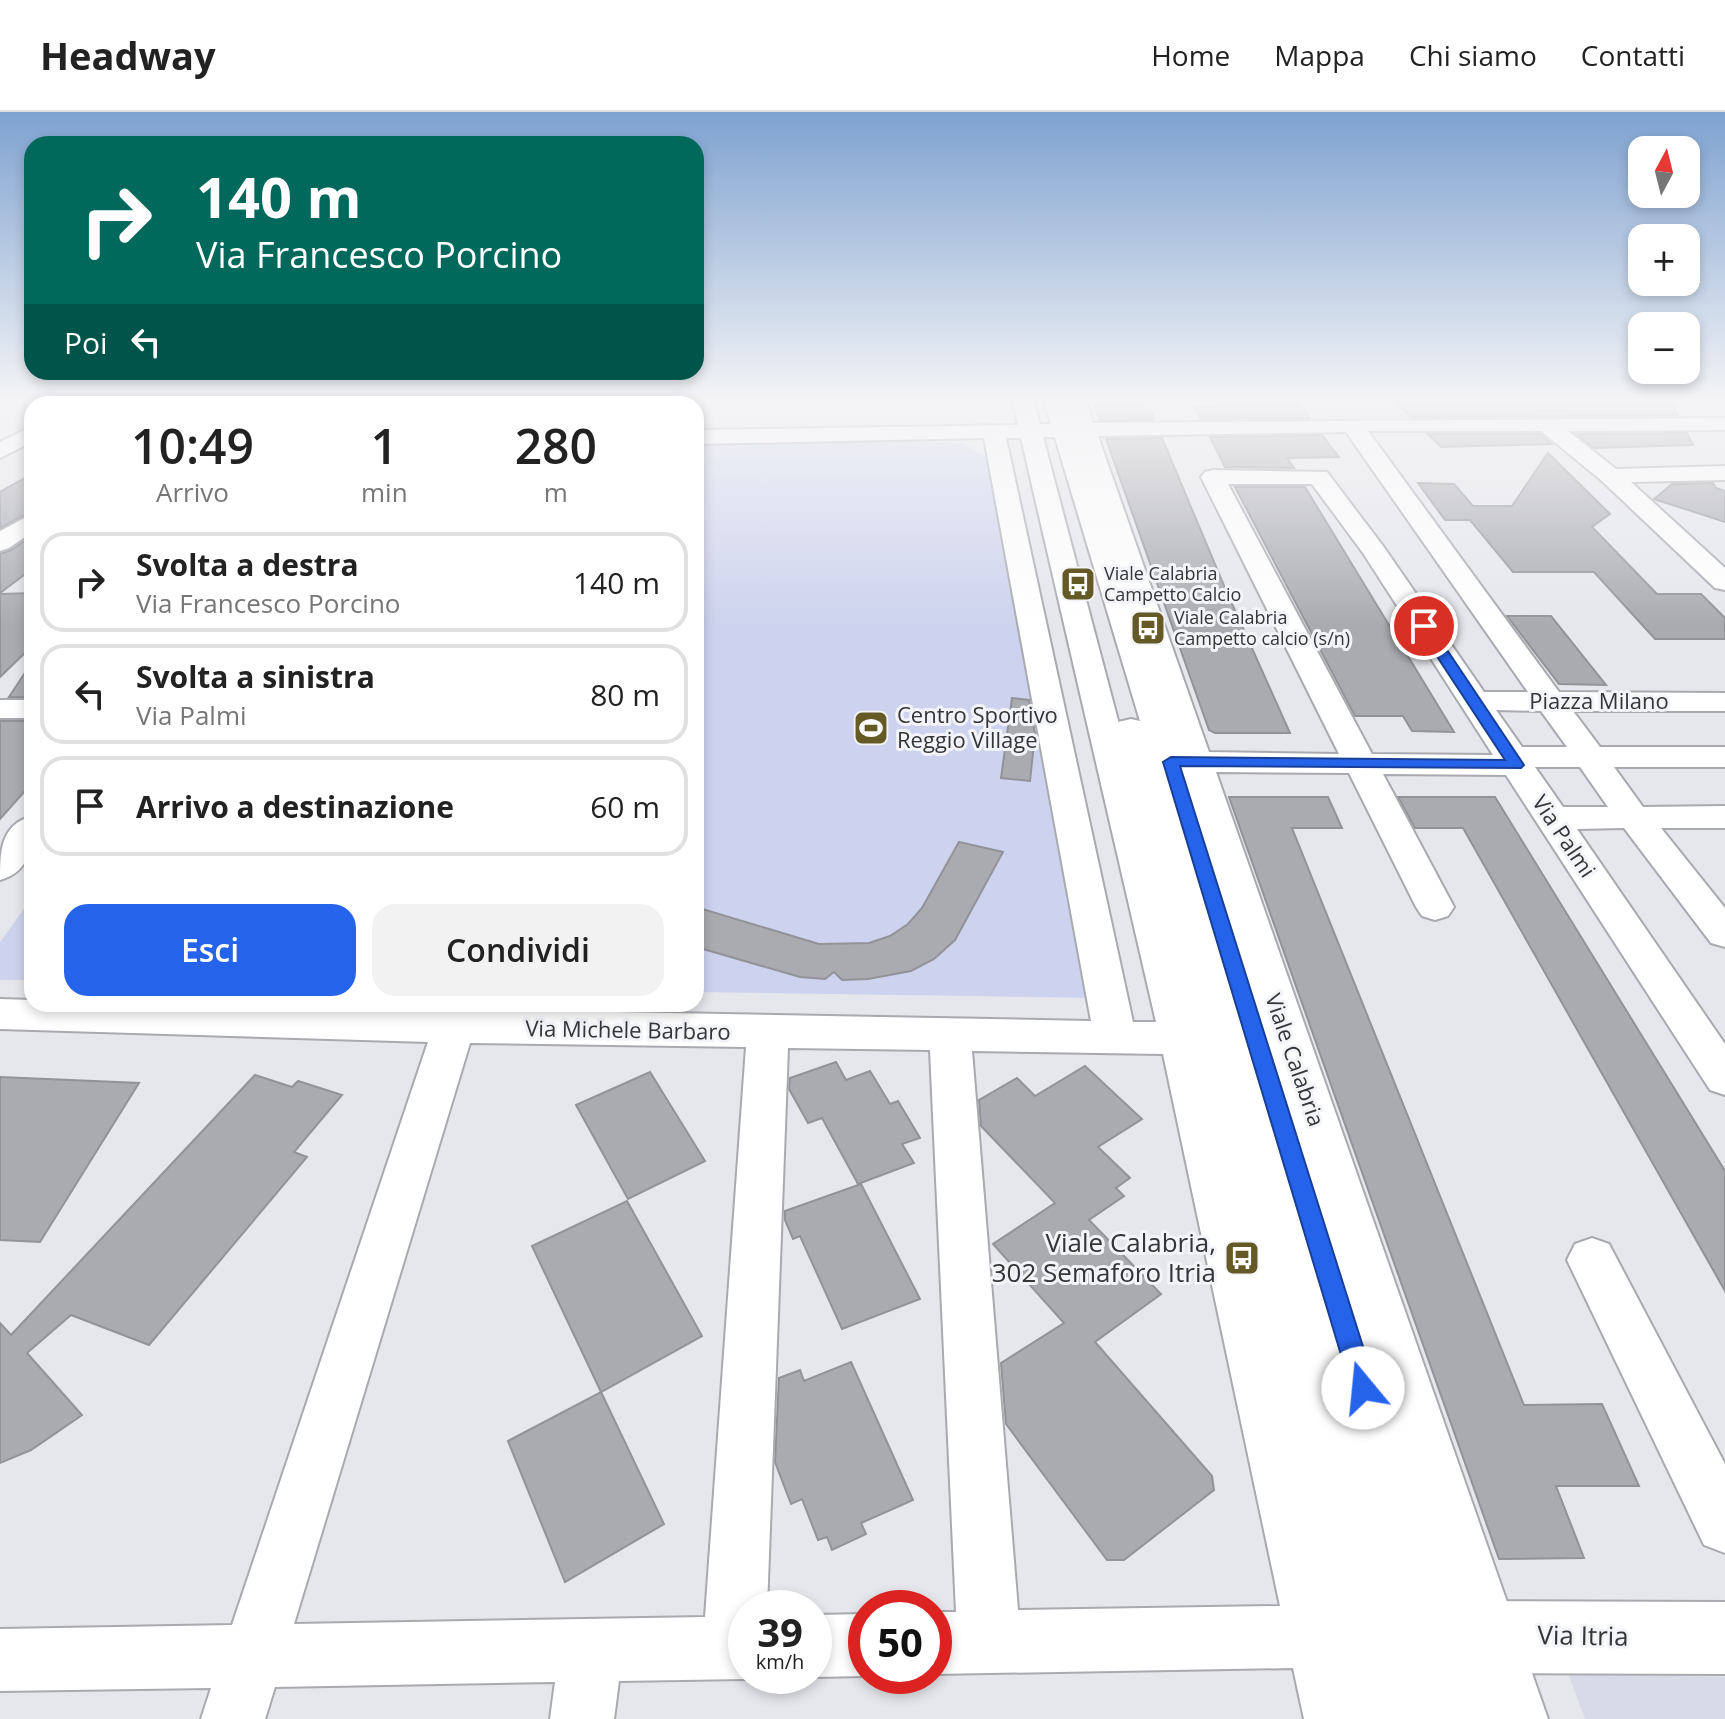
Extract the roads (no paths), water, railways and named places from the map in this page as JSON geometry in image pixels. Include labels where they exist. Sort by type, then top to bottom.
[{"type":"main road","name":"Viale Calabria","points":[[1061,476],[1166,752],[1217,1039],[1343,1636],[1392,1719]]},
{"type":"main road","name":"Viale Calabria","points":[[1217,1039],[1464,1636],[1465,1719]]},
{"type":"main road","name":"Via Itria","points":[[1343,1636],[1725,1638]]},
{"type":"street","points":[[1047,476],[1115,1038]]},
{"type":"street","name":"Viale Calabria","points":[[1056,476],[1217,1039]]},
{"type":"street","points":[[1390,476],[1548,702],[1725,934]]},
{"type":"street","points":[[1610,476],[1725,582]]},
{"type":"street","name":"Via Palmi","points":[[1356,754],[1213,477],[1319,477],[1374,551],[1725,1078]]},
{"type":"street","points":[[1374,551],[1419,515]]},
{"type":"street","points":[[0,543],[24,526]]},
{"type":"street","name":"Piazza Milano","points":[[1473,701],[1725,702]]},
{"type":"street","points":[[0,709],[24,709]]},
{"type":"street","points":[[1166,752],[1725,757]]},
{"type":"street","name":"Viale Calabria","points":[[1166,752],[1464,1636],[1516,1719]]},
{"type":"street","points":[[1356,754],[1435,907]]},
{"type":"street","points":[[1552,818],[1725,817]]},
{"type":"street","points":[[0,868],[24,837]]},
{"type":"street","name":"Via Michele Barbaro","points":[[0,1014],[454,1027],[1217,1039]]},
{"type":"street","points":[[233,1719],[454,1027]]},
{"type":"street","points":[[743,1590],[768,1032]]},
{"type":"street","points":[[950,1036],[962,1643],[1343,1636]]},
{"type":"street","points":[[1592,1260],[1725,1524]]},
{"type":"street","name":"Viale Calabria","points":[[1336,1719],[1343,1636]]},
{"type":"street","points":[[0,1660],[728,1648]]},
{"type":"street","points":[[582,1719],[591,1652]]},
{"type":"place","name":"Viale Calabria Campetto Calcio","points":[[1078,584]]},
{"type":"place","name":"Viale Calabria Campetto calcio (s/n)","points":[[1148,628]]},
{"type":"place","name":"Centro Sportivo Reggio Village","points":[[871,728]]},
{"type":"place","name":"Viale Calabria, 302 Semaforo Itria","points":[[1242,1258]]}]
